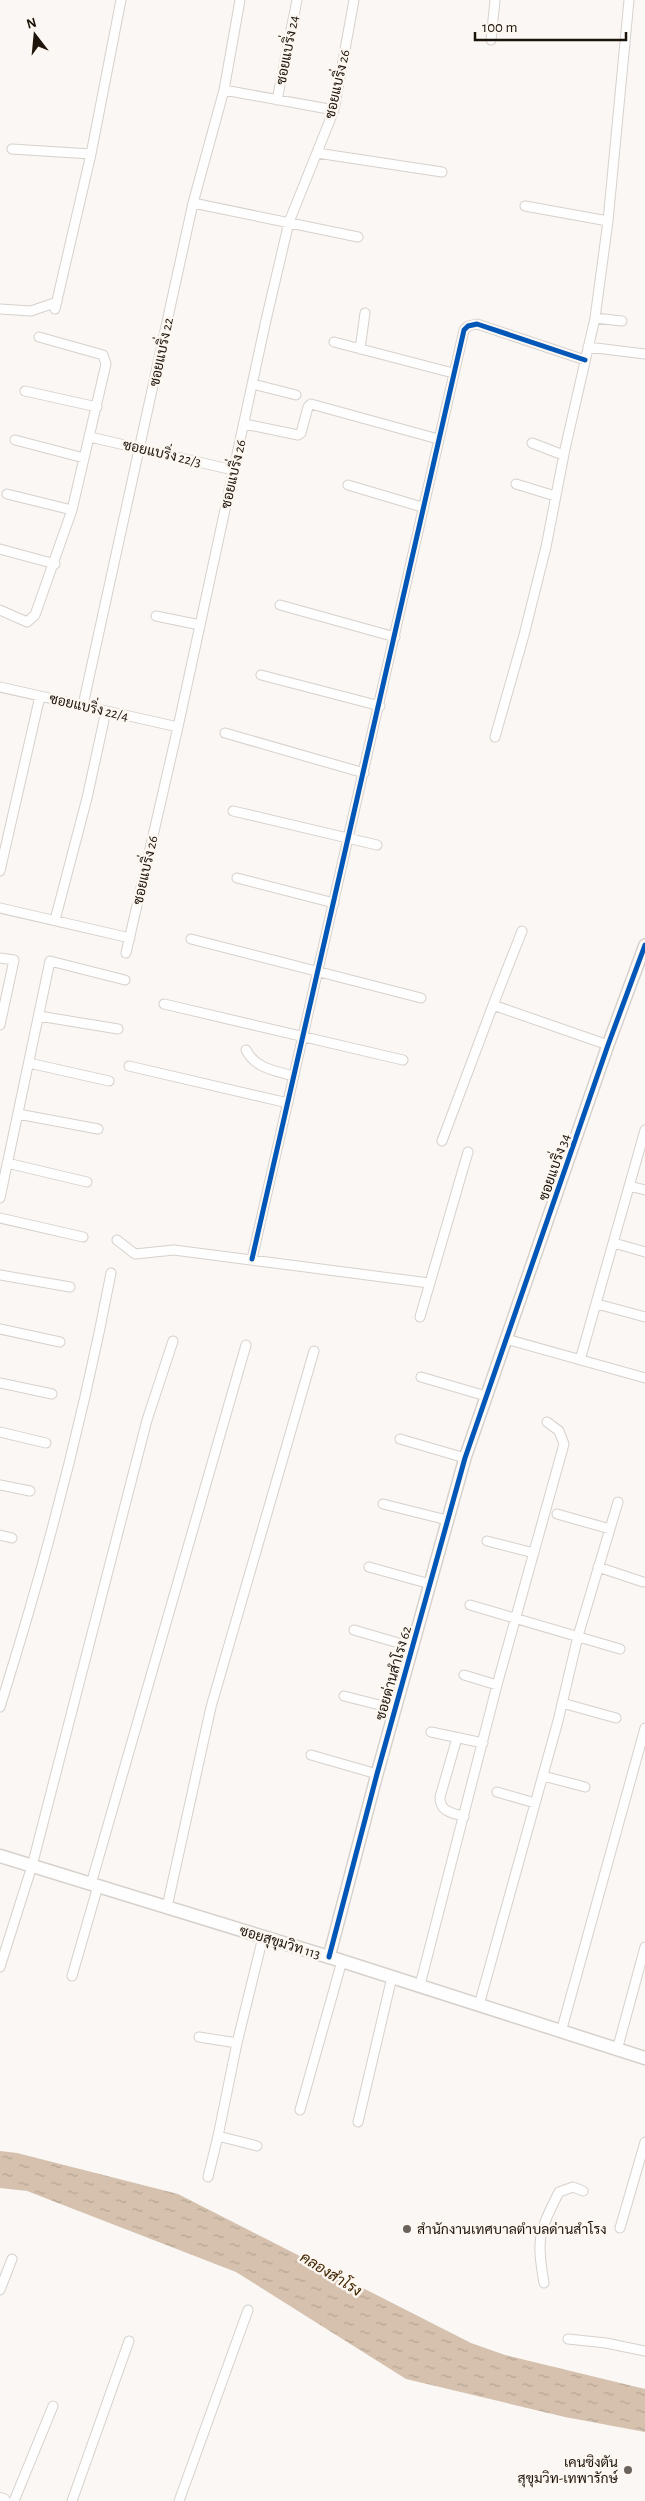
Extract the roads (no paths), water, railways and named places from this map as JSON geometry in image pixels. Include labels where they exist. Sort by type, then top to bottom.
[{"type":"main road","name":"ซอยสุขุมวิท 113","points":[[0,1856],[342,1961],[645,2058]]},
{"type":"street","points":[[0,309],[31,311],[56,306],[92,154],[121,0]]},
{"type":"street","name":"ซอยแบริ่ง 22","points":[[83,705],[193,203],[224,90],[240,0]]},
{"type":"street","name":"ซอยแบริ่ง 24","points":[[277,100],[297,0]]},
{"type":"street","name":"ซอยแบริ่ง 26","points":[[126,953],[290,222],[334,110],[354,0]]},
{"type":"street","points":[[492,40],[495,0]]},
{"type":"street","points":[[494,737],[524,635],[595,318],[608,221],[629,0]]},
{"type":"street","points":[[224,90],[334,110]]},
{"type":"street","points":[[12,149],[92,154]]},
{"type":"street","points":[[317,153],[442,172]]},
{"type":"street","points":[[193,203],[358,237]]},
{"type":"street","points":[[525,206],[608,221]]},
{"type":"street","points":[[360,349],[365,313]]},
{"type":"street","points":[[595,318],[622,321]]},
{"type":"street","points":[[252,1259],[380,706],[422,507],[464,330],[468,326],[477,324],[585,360]]},
{"type":"street","points":[[0,610],[26,622],[33,619],[72,510],[106,364],[103,355],[39,337]]},
{"type":"street","points":[[334,342],[453,373]]},
{"type":"street","points":[[588,347],[645,354]]},
{"type":"street","points":[[253,384],[296,395]]},
{"type":"street","points":[[25,391],[97,406]]},
{"type":"street","points":[[245,424],[298,436],[301,433],[308,407],[311,404],[438,439]]},
{"type":"street","name":"ซอยแบริ่ง 22/3","points":[[90,437],[233,470]]},
{"type":"street","points":[[15,440],[84,458]]},
{"type":"street","points":[[532,443],[563,455]]},
{"type":"street","points":[[516,484],[555,496]]},
{"type":"street","points":[[348,485],[422,507]]},
{"type":"street","points":[[7,494],[72,510]]},
{"type":"street","points":[[0,549],[54,564]]},
{"type":"street","points":[[280,605],[395,637]]},
{"type":"street","points":[[156,616],[200,625]]},
{"type":"street","points":[[261,675],[380,706]]},
{"type":"street","name":"ซอยแบริ่ง 22/4","points":[[0,686],[178,727]]},
{"type":"street","points":[[0,871],[40,696]]},
{"type":"street","points":[[55,920],[87,798],[106,711]]},
{"type":"street","points":[[225,733],[364,773]]},
{"type":"street","points":[[233,811],[350,837],[377,845]]},
{"type":"street","points":[[237,878],[334,903]]},
{"type":"street","points":[[0,908],[130,938]]},
{"type":"street","points":[[442,1141],[522,932]]},
{"type":"street","points":[[191,939],[421,998]]},
{"type":"street","name":"ซอยแบริ่ง 34","points":[[486,1396],[608,1045],[645,945]]},
{"type":"street","points":[[0,958],[14,960],[0,1025]]},
{"type":"street","points":[[0,1198],[50,961],[125,980]]},
{"type":"street","points":[[164,1004],[302,1038],[403,1060]]},
{"type":"street","points":[[493,1005],[608,1045]]},
{"type":"street","points":[[39,1016],[118,1029]]},
{"type":"street","points":[[246,1050],[251,1059],[258,1065],[293,1076]]},
{"type":"street","points":[[29,1063],[109,1081]]},
{"type":"street","points":[[129,1066],[288,1103]]},
{"type":"street","points":[[18,1114],[98,1129]]},
{"type":"street","points":[[580,1360],[645,1130]]},
{"type":"street","points":[[420,1317],[468,1152]]},
{"type":"street","points":[[7,1164],[87,1182]]},
{"type":"street","points":[[629,1186],[645,1190]]},
{"type":"street","points":[[0,1218],[83,1237]]},
{"type":"street","points":[[117,1240],[135,1254],[174,1250],[429,1283]]},
{"type":"street","points":[[614,1243],[645,1252]]},
{"type":"street","points":[[0,1707],[36,1591],[94,1364],[111,1273]]},
{"type":"street","points":[[0,1275],[70,1287]]},
{"type":"street","points":[[597,1304],[645,1317]]},
{"type":"street","points":[[0,1329],[60,1342]]},
{"type":"street","points":[[506,1339],[645,1378]]},
{"type":"street","points":[[0,1967],[32,1866],[147,1420],[173,1341]]},
{"type":"street","points":[[72,1976],[95,1885],[246,1345]]},
{"type":"street","points":[[167,1907],[211,1707],[314,1351]]},
{"type":"street","points":[[421,1377],[486,1396]]},
{"type":"street","points":[[0,1383],[52,1394]]},
{"type":"street","name":"ซอยด่านสำโรง 62","points":[[329,1957],[447,1520],[486,1396]]},
{"type":"street","points":[[420,1986],[497,1684],[518,1618],[564,1444],[559,1431],[547,1422]]},
{"type":"street","points":[[0,1432],[46,1442]]},
{"type":"street","points":[[400,1439],[465,1458]]},
{"type":"street","points":[[0,1485],[30,1491]]},
{"type":"street","points":[[479,2005],[543,1776],[578,1636],[618,1502]]},
{"type":"street","points":[[383,1504],[447,1520]]},
{"type":"street","points":[[557,1514],[610,1528]]},
{"type":"street","points":[[0,1535],[12,1538]]},
{"type":"street","points":[[487,1541],[534,1553]]},
{"type":"street","points":[[369,1567],[430,1584]]},
{"type":"street","points":[[598,1567],[643,1582]]},
{"type":"street","points":[[470,1604],[620,1649]]},
{"type":"street","points":[[354,1630],[412,1648]]},
{"type":"street","points":[[464,1674],[497,1684]]},
{"type":"street","points":[[344,1696],[395,1709]]},
{"type":"street","points":[[562,1703],[616,1718]]},
{"type":"street","points":[[561,2032],[645,1728]]},
{"type":"street","points":[[431,1732],[483,1744]]},
{"type":"street","points":[[457,1738],[440,1797],[440,1804],[444,1810],[464,1817]]},
{"type":"street","points":[[311,1755],[377,1774]]},
{"type":"street","points":[[543,1776],[586,1787]]},
{"type":"street","points":[[497,1792],[535,1803]]},
{"type":"street","points":[[208,2177],[237,2043],[263,1937]]},
{"type":"street","points":[[617,2050],[645,1947]]},
{"type":"street","points":[[300,2110],[342,1961]]},
{"type":"street","points":[[358,2122],[392,1977]]},
{"type":"street","points":[[199,2038],[237,2043]]},
{"type":"street","points":[[218,2136],[257,2146]]},
{"type":"street","points":[[620,2228],[645,2142]]},
{"type":"street","points":[[544,2283],[538,2252],[541,2229],[559,2192],[573,2187],[583,2191]]},
{"type":"street","points":[[0,2290],[12,2259]]},
{"type":"street","points":[[179,2501],[248,2310]]},
{"type":"street","points":[[568,2339],[606,2343],[645,2351]]},
{"type":"street","points":[[72,2501],[129,2341]]},
{"type":"street","points":[[14,2501],[53,2406]]},
{"type":"water","name":"คลองสำโรง","points":[[0,2151],[17,2153],[178,2194],[471,2343],[505,2355],[645,2389],[645,2432],[565,2417],[406,2379],[236,2272],[27,2191],[0,2188]]},
{"type":"place","name":"สำนักงานเทศบาลตำบลด่านสำโรง","points":[[407,2229]]},
{"type":"place","name":"เคนซิงตัน สุขุมวิท-เทพารักษ์","points":[[628,2470]]}]
